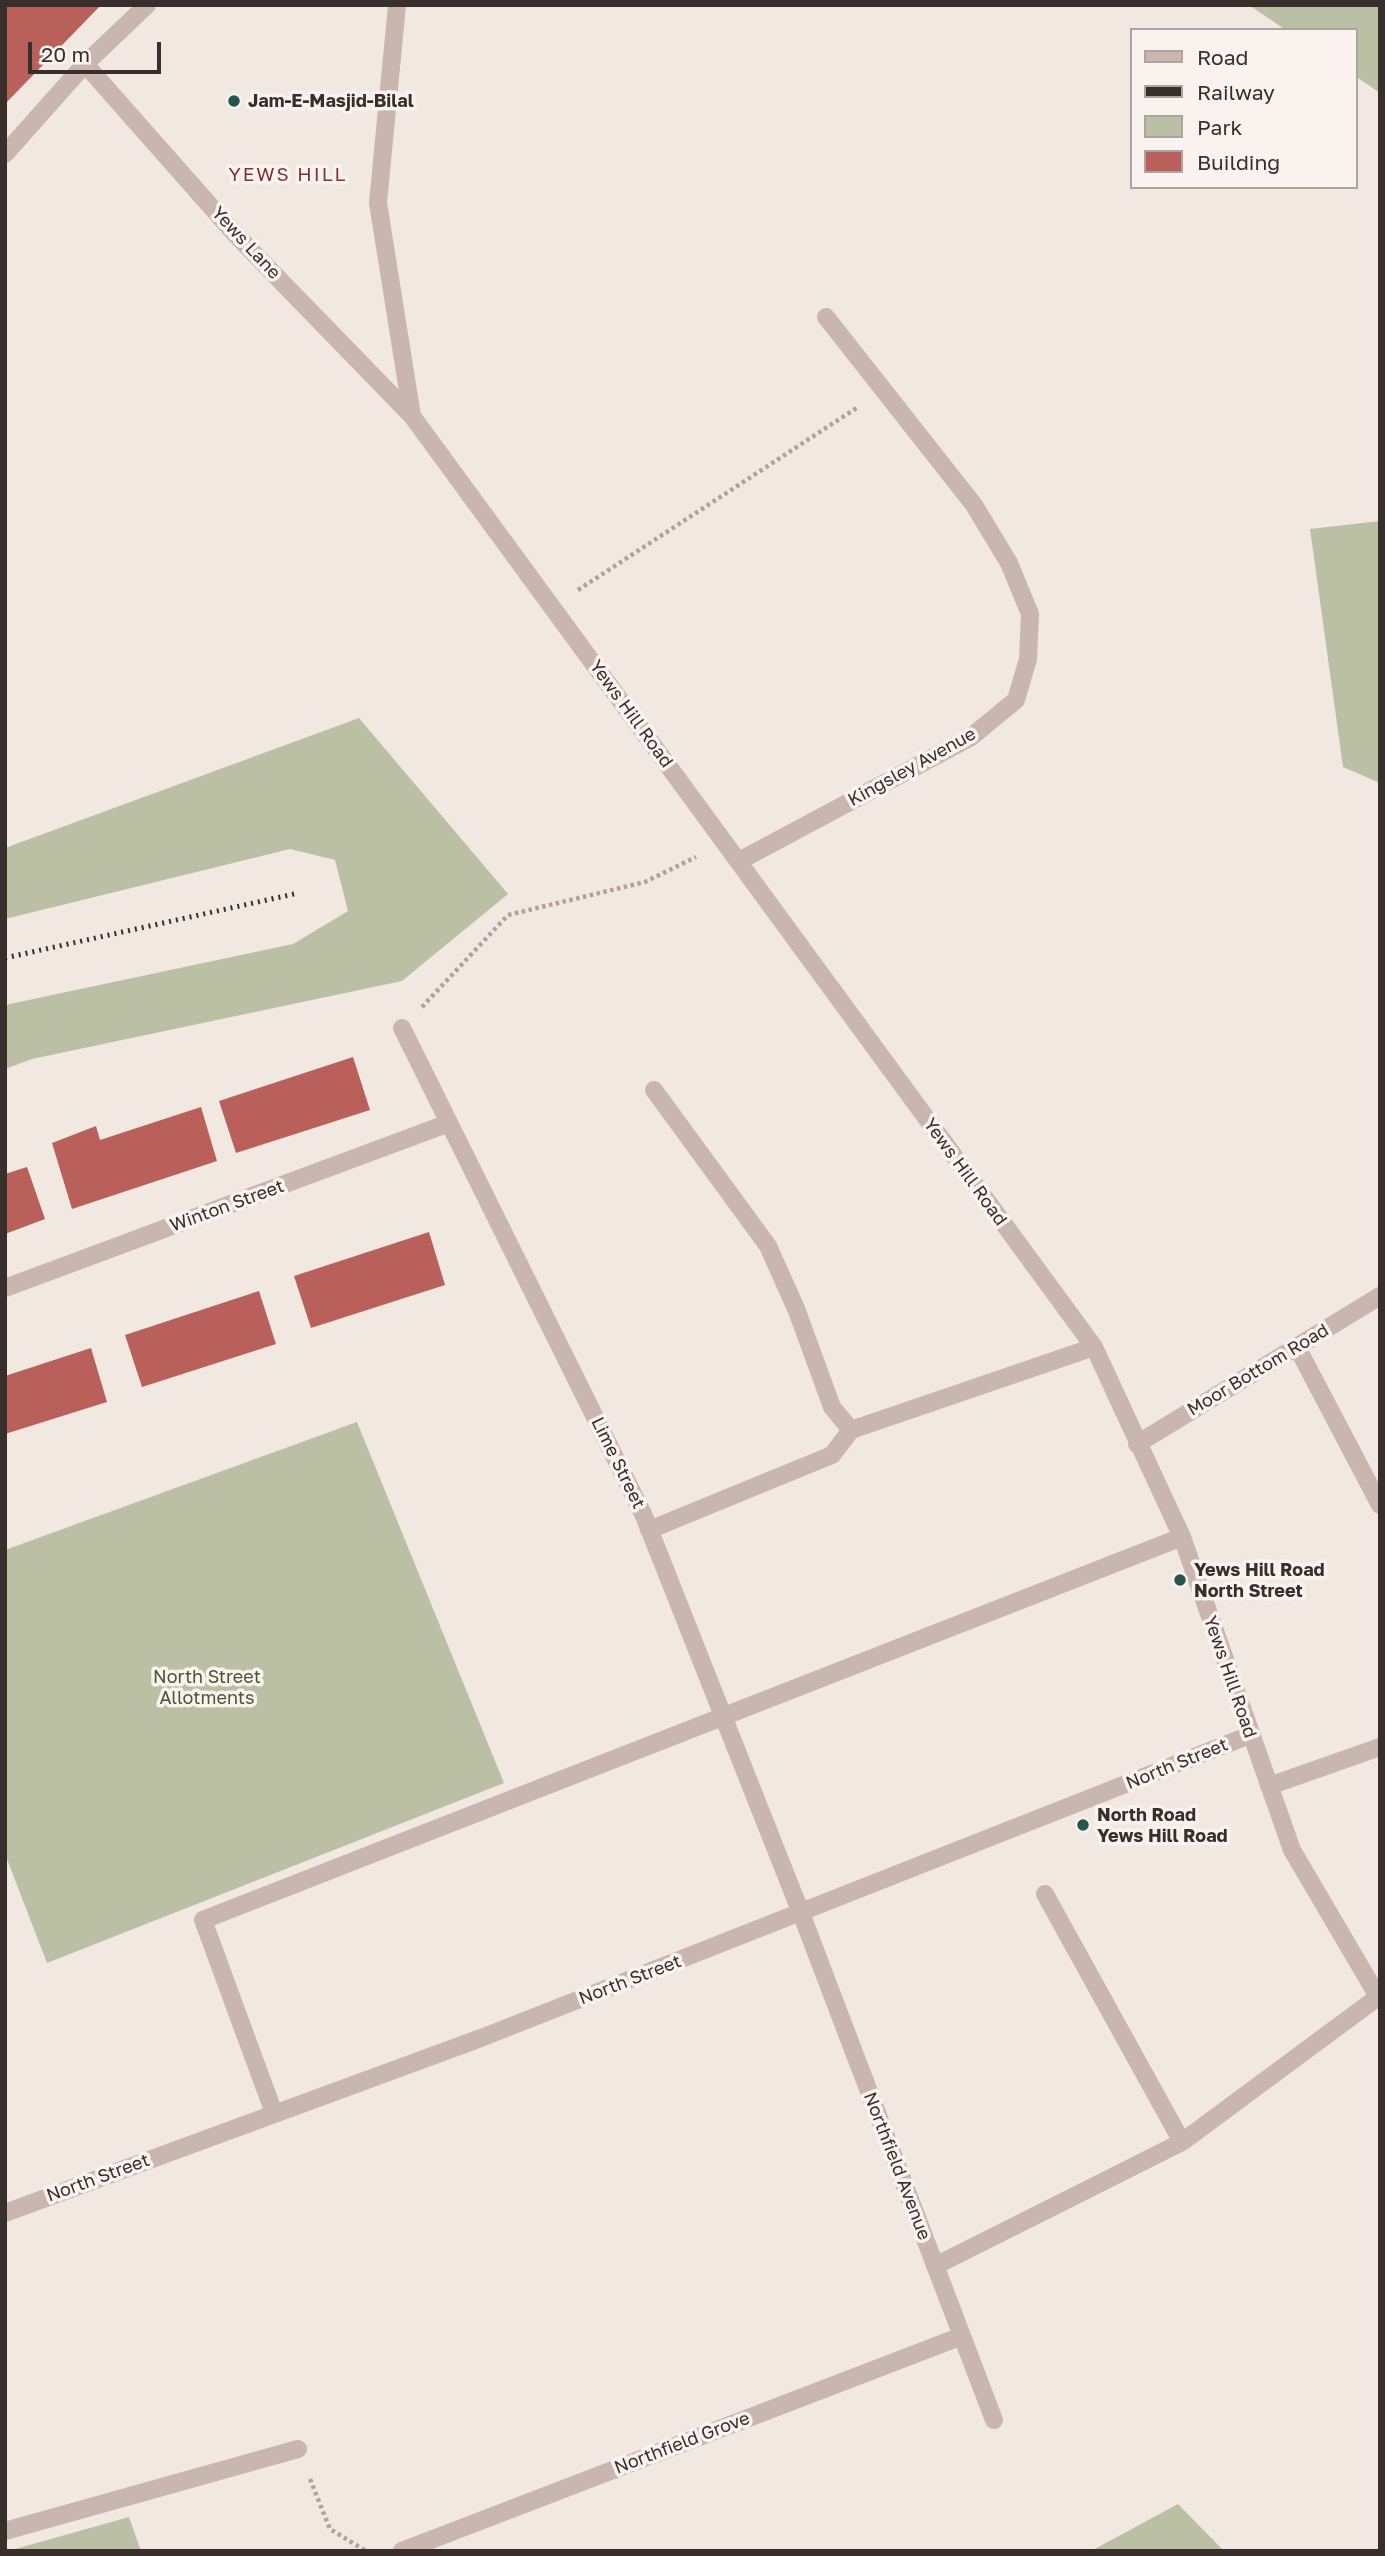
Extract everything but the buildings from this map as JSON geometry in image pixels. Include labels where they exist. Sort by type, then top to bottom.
[{"type":"street","points":[[5,154],[85,64],[147,5]]},
{"type":"street","name":"Yews Hill Road","points":[[397,5],[378,203],[412,416],[1094,1347],[1182,1537],[1292,1850],[1379,1998]]},
{"type":"street","name":"Yews Lane","points":[[85,64],[236,235],[412,416]]},
{"type":"street","name":"Kingsley Avenue","points":[[739,862],[971,737],[1016,700],[1028,659],[1030,614],[1009,563],[974,505],[826,317]]},
{"type":"street","name":"Lime Street","points":[[402,1028],[649,1530],[801,1913]]},
{"type":"street","points":[[654,1090],[768,1246],[797,1311],[832,1407],[851,1430]]},
{"type":"street","name":"Winton Street","points":[[5,1288],[449,1123]]},
{"type":"street","name":"Moor Bottom Road","points":[[1137,1444],[1380,1296]]},
{"type":"street","points":[[649,1530],[832,1455],[851,1430],[1094,1347]]},
{"type":"street","points":[[1297,1347],[1380,1505]]},
{"type":"street","points":[[274,2113],[203,1920],[721,1714],[1182,1537]]},
{"type":"street","name":"North Street","points":[[5,2213],[481,2038],[1250,1735]]},
{"type":"street","points":[[1269,1786],[1380,1747]]},
{"type":"street","points":[[1045,1894],[1182,2142]]},
{"type":"street","name":"Northfield Avenue","points":[[801,1913],[994,2420]]},
{"type":"street","points":[[935,2266],[1182,2142],[1379,1998]]},
{"type":"street","name":"Northfield Grove","points":[[402,2551],[962,2336]]},
{"type":"street","points":[[5,2531],[298,2449]]},
{"type":"path","points":[[554,609],[591,581],[882,391]]},
{"type":"path","points":[[402,1028],[508,915],[645,882],[725,842]]},
{"type":"path","points":[[298,2449],[330,2529],[366,2551]]},
{"type":"green space","points":[[1249,5],[1380,5],[1380,93],[1357,77],[1357,28],[1283,28]]},
{"type":"green space","points":[[1380,521],[1380,783],[1343,767],[1310,529]]},
{"type":"green space","points":[[359,718],[508,894],[402,981],[32,1059],[5,1069],[5,1005],[293,944],[348,911],[335,860],[290,849],[5,919],[5,848]]},
{"type":"green space","name":"North Street Allotments","points":[[357,1422],[504,1783],[47,1963],[5,1854],[5,1550]]},
{"type":"green space","points":[[1178,2504],[1224,2551],[1091,2551]]},
{"type":"green space","points":[[129,2517],[141,2551],[8,2551]]},
{"type":"railway","points":[[5,958],[294,894]]},
{"type":"place","name":"Jam-E-Masjid-Bilal","points":[[234,101]]},
{"type":"place","name":"Yews Hill Road North Street","points":[[1180,1580]]},
{"type":"place","name":"North Road Yews Hill Road","points":[[1083,1825]]},
{"type":"district","name":"YEWS HILL","points":[[288,175]]}]
